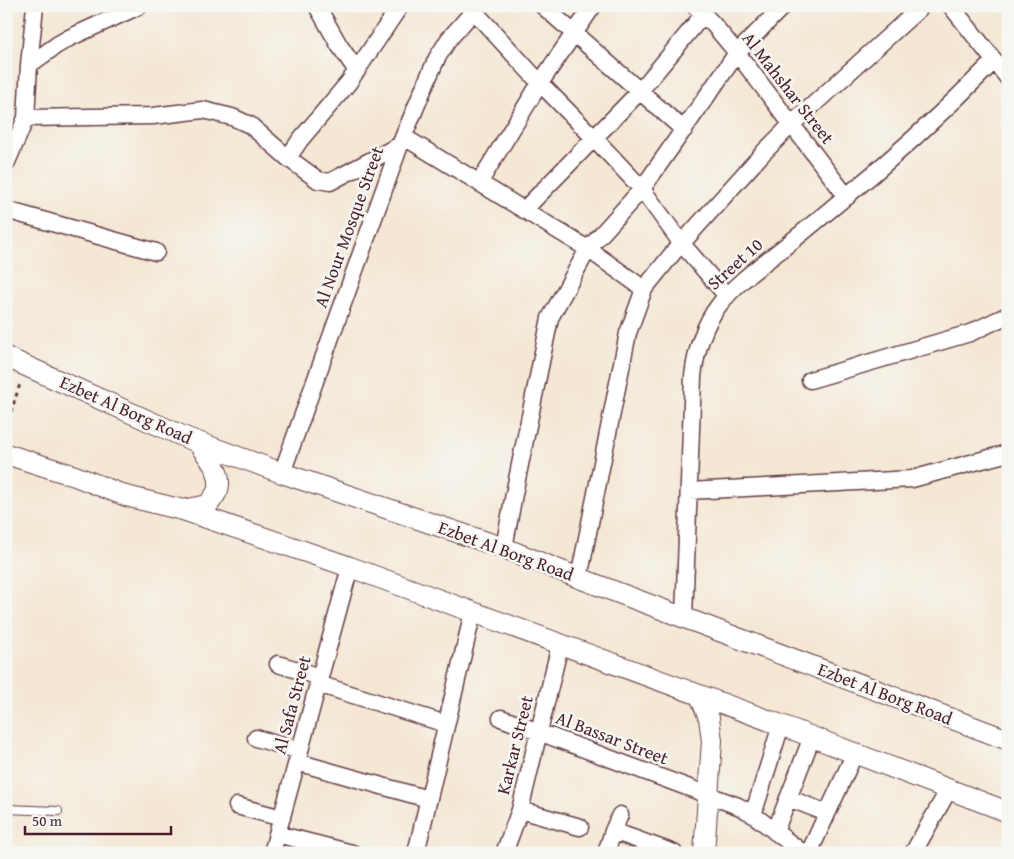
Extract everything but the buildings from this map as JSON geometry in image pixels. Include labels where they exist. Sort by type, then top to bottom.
[{"type":"street","points":[[6,164],[26,118],[35,6]]},
{"type":"street","points":[[29,65],[69,38],[139,6]]},
{"type":"street","points":[[317,6],[339,45],[357,71]]},
{"type":"street","points":[[288,158],[300,140],[349,82],[400,6]]},
{"type":"street","points":[[542,6],[684,130]]},
{"type":"street","points":[[479,182],[540,83],[593,6]]},
{"type":"street","points":[[504,548],[550,318],[588,250],[642,189],[737,53],[783,6]]},
{"type":"street","points":[[579,578],[628,333],[644,289],[673,253],[763,153],[792,124],[922,6]]},
{"type":"street","points":[[951,6],[1008,78]]},
{"type":"street","points":[[476,8],[540,83],[642,189],[682,244],[727,296]]},
{"type":"street","name":"Al Nour Mosque Street","points":[[282,473],[402,141],[432,68],[449,39],[476,8]]},
{"type":"street","points":[[524,210],[640,91],[699,11]]},
{"type":"street","name":"Al Mahshar Street","points":[[699,11],[737,53],[847,197]]},
{"type":"street","name":"Street 10","points":[[684,617],[693,376],[703,333],[717,307],[744,279],[847,197],[922,130],[994,61]]},
{"type":"street","points":[[26,118],[153,116],[203,110],[250,125],[288,158],[318,180],[330,182],[402,141],[479,182],[588,250],[644,289]]},
{"type":"street","points":[[6,210],[156,252]]},
{"type":"street","points":[[810,380],[970,333],[1008,315]]},
{"type":"street","name":"Ezbet Al Borg Road","points":[[6,357],[197,442],[282,473],[504,548],[579,578],[1006,737]]},
{"type":"street","points":[[182,510],[208,506],[215,496],[219,485],[218,471],[197,442]]},
{"type":"street","points":[[689,491],[912,479],[1008,453]]},
{"type":"street","points":[[6,454],[74,476],[126,496],[182,510],[350,567],[781,725],[1008,812]]},
{"type":"street","name":"Al Safa Street","points":[[272,853],[350,567]]},
{"type":"street","points":[[416,853],[473,612]]},
{"type":"street","name":"Karkar Street","points":[[504,853],[520,810],[560,645]]},
{"type":"street","points":[[278,664],[319,681],[446,724]]},
{"type":"street","points":[[700,696],[709,718],[712,741],[704,853]]},
{"type":"street","name":"Al Bassar Street","points":[[501,718],[738,806],[803,853]]},
{"type":"street","points":[[753,815],[781,725]]},
{"type":"street","points":[[775,832],[812,737]]},
{"type":"street","points":[[256,738],[298,756],[428,799]]},
{"type":"street","points":[[809,853],[855,753]]},
{"type":"street","points":[[913,853],[949,789]]},
{"type":"street","points":[[788,798],[827,813]]},
{"type":"street","points":[[237,806],[279,826],[352,853]]},
{"type":"street","points":[[520,810],[580,827]]},
{"type":"street","points":[[606,853],[620,815]]},
{"type":"street","points":[[613,831],[674,853]]},
{"type":"lane","points":[[6,809],[58,811]]},
{"type":"path","points":[[6,427],[26,366]]}]
